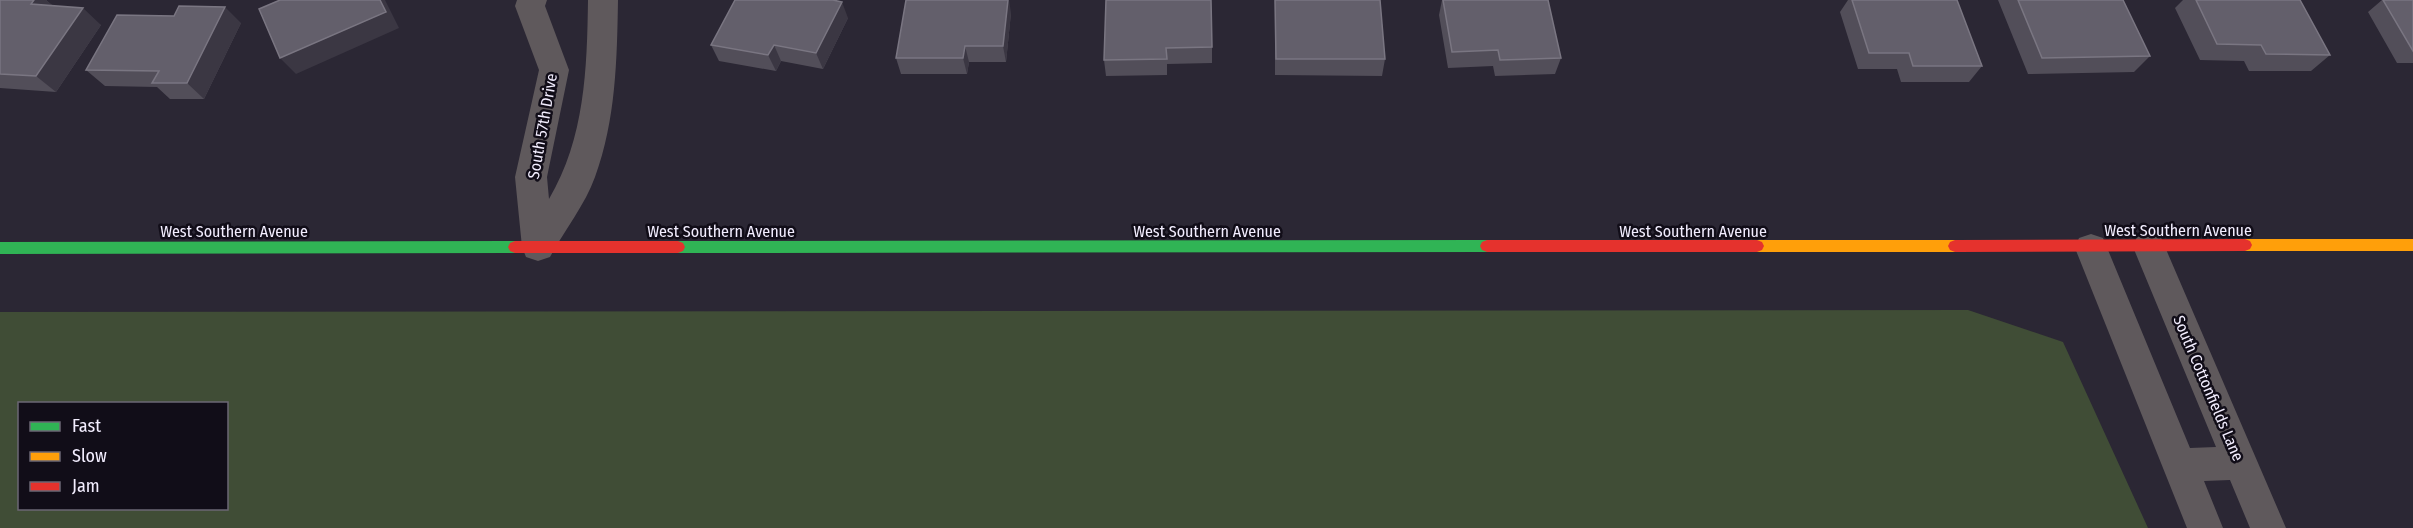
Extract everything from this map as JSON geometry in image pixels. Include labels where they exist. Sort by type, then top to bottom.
[{"type":"main road","name":"West Southern Avenue","points":[[0,248],[2091,248],[2413,245]]},
{"type":"street","name":"South 57th Drive","points":[[532,0],[530,6],[554,70],[531,177],[538,247]]},
{"type":"street","points":[[538,247],[579,177],[597,108],[602,59],[603,0]]},
{"type":"street","points":[[554,70],[602,59]]},
{"type":"street","name":"South Cottonfields Lane","points":[[2150,247],[2268,528]]},
{"type":"street","points":[[2091,248],[2205,528]]},
{"type":"street","points":[[2179,465],[2241,463]]},
{"type":"green space","points":[[1968,310],[2063,342],[2148,528],[0,528],[0,312]]},
{"type":"building","points":[[0,0],[34,0],[31,4],[83,8],[36,76],[0,74]]},
{"type":"building","points":[[280,0],[380,0],[386,12],[280,58],[259,9]]},
{"type":"building","points":[[735,0],[833,0],[842,2],[816,53],[774,45],[768,55],[711,45]]},
{"type":"building","points":[[906,0],[1008,0],[1003,46],[965,46],[963,58],[896,58]]},
{"type":"building","points":[[1106,0],[1211,0],[1212,47],[1166,48],[1167,59],[1104,60]]},
{"type":"building","points":[[1275,0],[1380,0],[1385,59],[1276,59]]},
{"type":"building","points":[[1443,0],[1548,0],[1561,58],[1500,60],[1498,50],[1452,52]]},
{"type":"building","points":[[1852,0],[1957,0],[1982,66],[1913,66],[1909,53],[1869,53]]},
{"type":"building","points":[[2018,0],[2123,0],[2150,56],[2042,58]]},
{"type":"building","points":[[2196,0],[2300,0],[2330,55],[2266,54],[2261,45],[2217,44]]},
{"type":"building","points":[[2383,0],[2413,0],[2413,51]]},
{"type":"building","points":[[179,6],[225,7],[187,83],[152,83],[159,71],[86,70],[117,15],[174,16]]},
{"type":"traffic: fast","points":[[678,247],[1487,246]]},
{"type":"traffic: fast","points":[[0,248],[515,247]]},
{"type":"traffic: slow","points":[[2245,245],[2413,245]]},
{"type":"traffic: slow","points":[[1757,246],[1955,246]]},
{"type":"traffic: jam","points":[[1955,246],[2245,245]]},
{"type":"traffic: jam","points":[[1487,246],[1757,246]]},
{"type":"traffic: jam","points":[[515,247],[678,247]]}]
